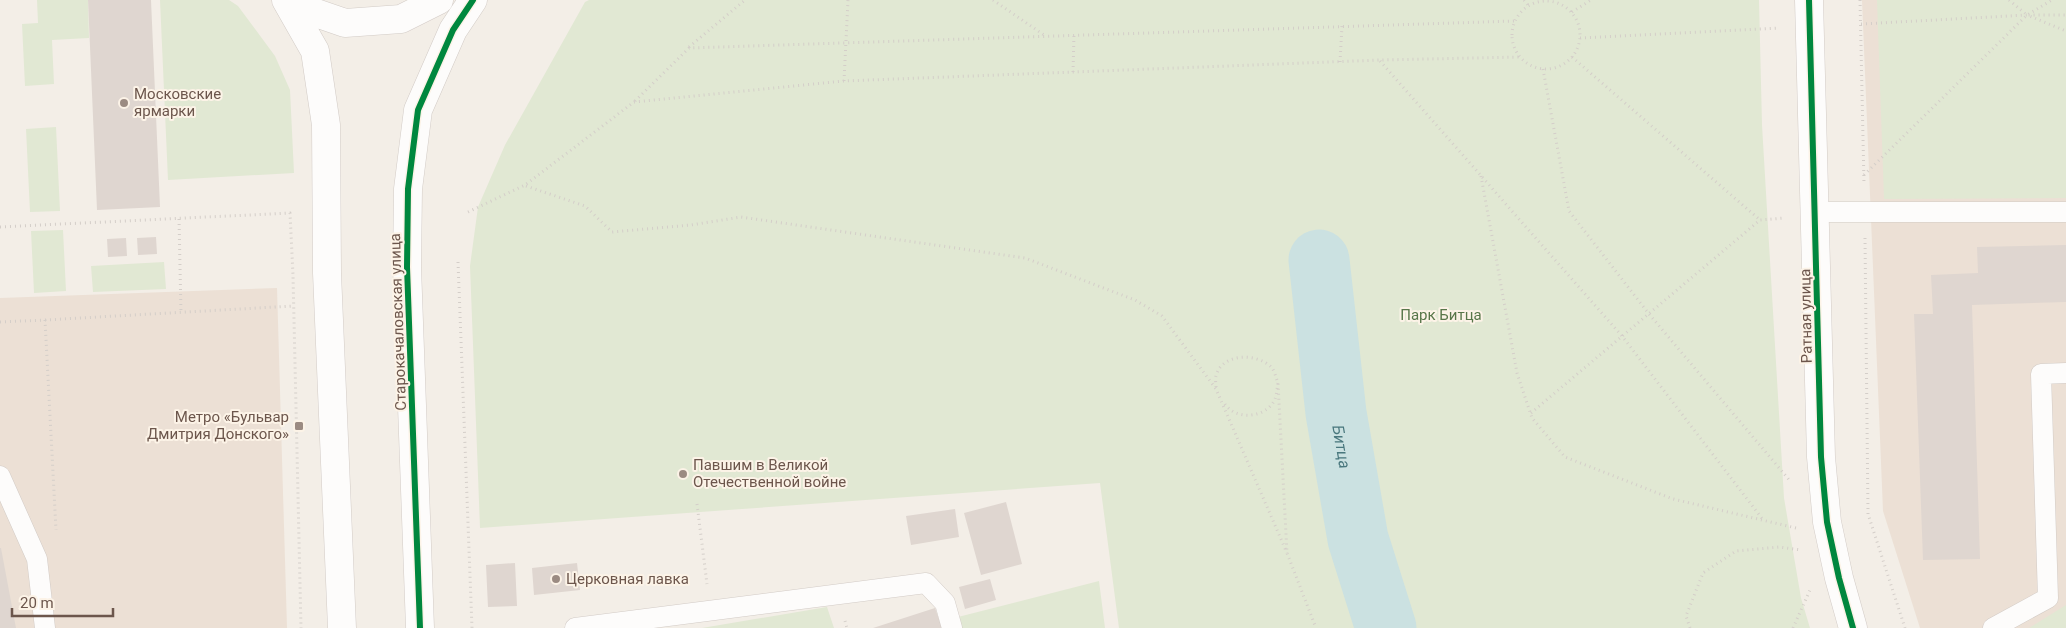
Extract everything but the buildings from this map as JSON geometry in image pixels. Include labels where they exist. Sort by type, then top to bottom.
[{"type":"street","points":[[288,2],[345,23],[401,19],[440,0]]},
{"type":"street","name":"Старокачаловская улица","points":[[420,628],[407,267],[408,189],[418,110],[453,30],[473,0]]},
{"type":"street","name":"Ратная улица","points":[[1809,0],[1804,215],[1827,522],[1839,578],[1853,628]]},
{"type":"street","points":[[288,2],[315,51],[326,124],[327,272],[342,628]]},
{"type":"lane","points":[[1804,215],[1864,212],[2066,212]]},
{"type":"lane","points":[[1993,628],[2048,598],[2041,374],[2066,374]]},
{"type":"lane","points":[[0,476],[36,559],[46,628]]},
{"type":"lane","points":[[575,628],[926,583],[945,603],[952,628]]},
{"type":"path","points":[[468,212],[525,185],[634,102],[689,48],[744,0]]},
{"type":"path","points":[[844,81],[848,0]]},
{"type":"path","points":[[993,0],[1044,35]]},
{"type":"path","points":[[1524,0],[1528,5]]},
{"type":"path","points":[[1572,12],[1591,0]]},
{"type":"path","points":[[1860,0],[1868,514],[1905,628]]},
{"type":"path","points":[[2009,0],[2028,15],[2066,31]]},
{"type":"path","points":[[1863,175],[2028,15],[2052,0]]},
{"type":"path","points":[[1540,1],[1552,1],[1563,4],[1572,12],[1578,24],[1580,38],[1572,57],[1555,68],[1543,69],[1530,64],[1520,57],[1513,43],[1512,33],[1514,21],[1519,13],[1528,5],[1540,1]]},
{"type":"path","points":[[1861,24],[2028,15],[2066,15]]},
{"type":"path","points":[[689,48],[1514,21]]},
{"type":"path","points":[[1340,62],[1342,26]]},
{"type":"path","points":[[1580,38],[1782,28]]},
{"type":"path","points":[[1073,72],[1074,34]]},
{"type":"path","points":[[634,102],[844,81],[1380,60],[1520,57]]},
{"type":"path","points":[[1572,57],[1760,220]]},
{"type":"path","points":[[1380,60],[1622,336],[1764,521]]},
{"type":"path","points":[[1543,69],[1569,210],[1648,314],[1794,485]]},
{"type":"path","points":[[1481,175],[1517,373],[1532,418],[1565,457],[1674,499],[1800,529]]},
{"type":"path","points":[[525,185],[585,206],[612,232],[691,225],[741,217],[1025,258],[1135,300],[1162,316],[1216,389],[1226,407],[1235,413],[1245,416],[1257,414],[1266,409],[1275,399],[1278,383]]},
{"type":"path","points":[[0,227],[290,213],[301,628]]},
{"type":"path","points":[[1530,413],[1760,220],[1804,215]]},
{"type":"path","points":[[179,219],[181,313]]},
{"type":"path","points":[[458,262],[472,628]]},
{"type":"path","points":[[0,322],[293,306]]},
{"type":"path","points":[[45,320],[56,538]]},
{"type":"path","points":[[1287,552],[1278,383],[1272,369],[1260,360],[1250,357],[1240,358],[1223,366],[1216,375],[1216,389],[1287,552],[1316,628]]},
{"type":"path","points":[[697,504],[711,612]]},
{"type":"path","points":[[1690,628],[1686,616],[1703,573],[1736,551],[1779,547],[1804,550]]},
{"type":"path","points":[[1793,628],[1811,588]]},
{"type":"shaded area","points":[[1862,0],[2066,0],[2066,628],[1920,628],[1883,511]]},
{"type":"shaded area","points":[[277,288],[287,628],[0,628],[0,298]]},
{"type":"green space","points":[[37,0],[88,0],[89,38],[52,40],[54,84],[25,86],[22,24],[38,23]]},
{"type":"green space","points":[[160,0],[229,0],[238,6],[275,56],[290,90],[294,173],[168,180]]},
{"type":"green space","name":"Парк Битца","points":[[589,0],[1759,0],[1762,125],[1784,498],[1801,598],[1810,628],[1119,628],[1100,483],[480,528],[470,266],[478,207],[505,145],[585,2]]},
{"type":"green space","points":[[1877,0],[2066,0],[2066,198],[1884,199]]},
{"type":"green space","points":[[56,127],[60,211],[30,212],[26,129]]},
{"type":"green space","points":[[63,230],[66,291],[34,293],[31,231]]},
{"type":"green space","points":[[164,262],[166,289],[93,292],[91,266]]},
{"type":"green space","points":[[1099,581],[1105,628],[961,628],[958,617]]},
{"type":"green space","points":[[2066,605],[2066,628],[2029,628]]},
{"type":"green space","points":[[827,607],[834,628],[702,628]]},
{"type":"waterway","name":"Битца","points":[[1319,260],[1336,413],[1358,539],[1386,628]]},
{"type":"cycle path","points":[[420,628],[407,267],[408,189],[418,110],[453,30],[473,0]]},
{"type":"cycle path","points":[[1809,0],[1821,457],[1827,522],[1839,578],[1853,628]]},
{"type":"place","name":"Московские ярмарки","points":[[124,103]]},
{"type":"place","name":"Метро «Бульвар Дмитрия Донского»","points":[[299,426]]},
{"type":"place","name":"Павшим в Великой Отечественной войне","points":[[683,474]]},
{"type":"place","name":"Церковная лавка","points":[[556,579]]}]
